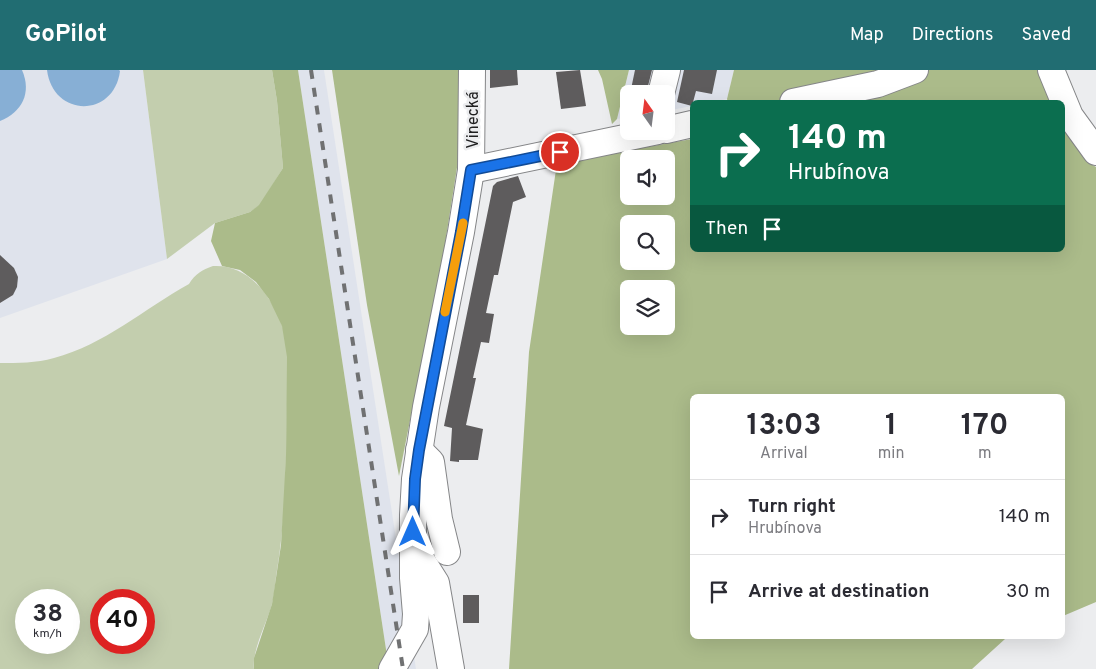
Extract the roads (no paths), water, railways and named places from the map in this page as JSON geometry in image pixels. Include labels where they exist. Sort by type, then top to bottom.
[{"type":"street","name":"Vinecká","points":[[392,669],[415,629],[414,497],[419,450],[471,170],[472,70]]},
{"type":"street","points":[[663,85],[667,70]]},
{"type":"street","points":[[802,100],[878,84],[915,70]]},
{"type":"street","points":[[1051,70],[1063,100]]},
{"type":"street","points":[[1065,104],[1070,116],[1096,152]]},
{"type":"street","points":[[675,127],[690,124]]},
{"type":"street","points":[[471,170],[620,139]]},
{"type":"street","points":[[419,450],[431,462],[439,519],[447,552]]},
{"type":"street","points":[[414,548],[436,583],[451,669]]},
{"type":"water","points":[[0,70],[22,70],[26,86],[23,101],[19,107],[8,117],[0,121]]},
{"type":"water","points":[[47,70],[120,71],[115,86],[107,97],[96,104],[84,106],[71,104],[60,97],[52,86]]},
{"type":"railway","points":[[311,70],[403,669]]}]
